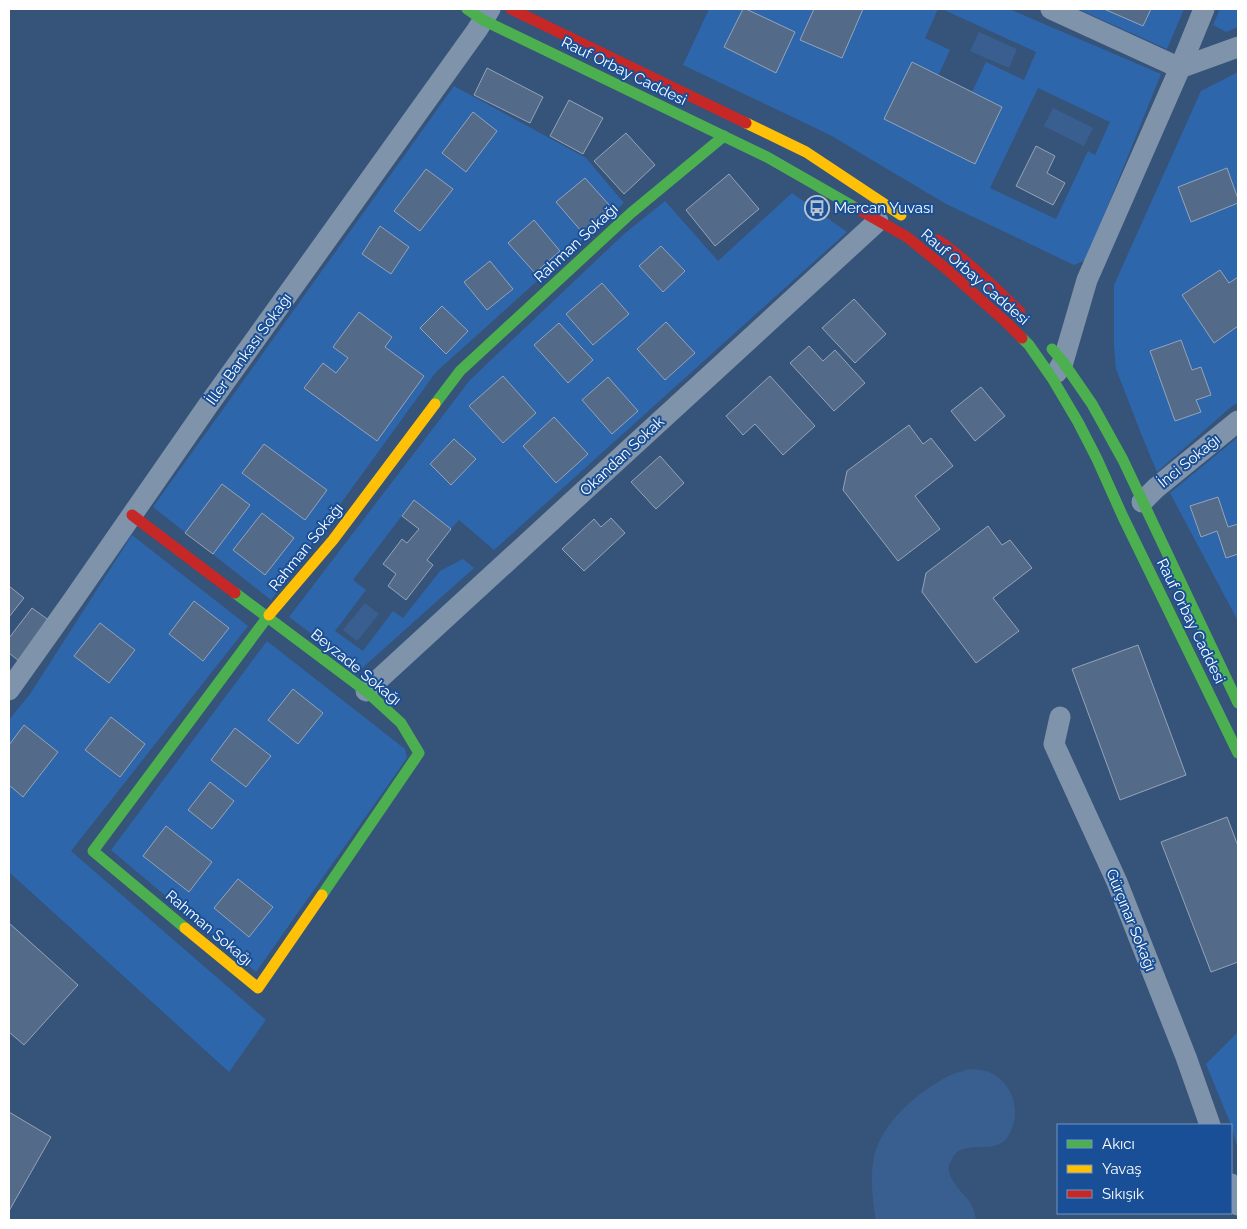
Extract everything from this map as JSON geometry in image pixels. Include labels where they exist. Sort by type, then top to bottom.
[{"type":"street","name":"Rauf Orbay Caddesi","points":[[511,9],[806,152],[909,220]]},
{"type":"street","points":[[1051,9],[1180,68],[1238,47]]},
{"type":"street","points":[[1057,370],[1087,280],[1204,9]]},
{"type":"street","name":"Rauf Orbay Caddesi","points":[[480,12],[774,161],[907,238],[978,297],[1092,404],[1122,460],[1238,703]]},
{"type":"street","name":"İller Bankası Sokağı","points":[[9,690],[209,404],[477,30],[480,12]]},
{"type":"street","name":"Rahman Sokağı","points":[[258,988],[93,851],[268,617],[333,540],[460,371],[631,213],[724,136]]},
{"type":"street","name":"Okandan Sokak","points":[[366,691],[878,221]]},
{"type":"street","name":"Rauf Orbay Caddesi","points":[[931,235],[961,256],[1027,319]]},
{"type":"street","name":"Rauf Orbay Caddesi","points":[[1044,340],[1078,422],[1238,752]]},
{"type":"street","name":"İnci Sokağı","points":[[1142,502],[1156,488],[1238,421]]},
{"type":"street","name":"Beyzade Sokağı","points":[[132,515],[366,691],[401,723],[419,753],[258,988]]},
{"type":"street","name":"Gürçınar Sokağı","points":[[1060,717],[1054,744],[1117,882],[1210,1124]]},
{"type":"street","points":[[1232,1187],[1238,1205]]},
{"type":"shaded area","points":[[709,9],[938,9],[925,38],[950,50],[938,76],[972,92],[986,62],[1024,80],[1036,52],[942,9],[1009,9],[1161,74],[1086,260],[1074,265],[946,204],[830,135],[683,65]],"holes":[[[1038,88],[1110,122],[1095,155],[1088,151],[1056,219],[990,188]]]},
{"type":"shaded area","points":[[1078,9],[1184,9],[1167,49]]},
{"type":"shaded area","points":[[1220,9],[1238,9],[1238,27],[1226,32],[1213,25]]},
{"type":"shaded area","points":[[979,32],[1017,49],[1009,68],[970,51]]},
{"type":"shaded area","points":[[1238,72],[1238,403],[1232,406],[1157,472],[1116,369],[1114,285],[1201,91]]},
{"type":"shaded area","points":[[454,86],[586,158],[624,203],[436,372],[271,600],[153,507]]},
{"type":"shaded area","points":[[1053,108],[1093,128],[1084,146],[1044,126]]},
{"type":"shaded area","points":[[792,193],[847,232],[494,550],[459,520],[451,529],[414,500],[353,580],[366,590],[335,631],[363,651],[393,611],[403,618],[440,571],[463,559],[474,568],[360,670],[289,617],[470,380],[624,234],[665,201],[718,261]]},
{"type":"shaded area","points":[[1238,437],[1238,621],[1170,493]]},
{"type":"shaded area","points":[[132,535],[248,626],[71,851],[266,1020],[229,1072],[9,872],[9,720],[30,694]]},
{"type":"shaded area","points":[[365,603],[379,614],[357,641],[343,630]]},
{"type":"shaded area","points":[[267,641],[405,749],[407,758],[256,972],[111,850]]},
{"type":"shaded area","points":[[1238,1032],[1238,1150],[1232,1124],[1206,1064]]},
{"type":"shaded area","points":[[969,1069],[986,1071],[999,1078],[1011,1093],[1015,1112],[1011,1130],[1006,1139],[1000,1144],[962,1149],[956,1153],[949,1164],[950,1176],[970,1202],[976,1220],[876,1220],[872,1193],[874,1155],[888,1126],[904,1108],[923,1092],[946,1077]]},
{"type":"building","points":[[743,9],[795,32],[776,73],[724,47]]},
{"type":"building","points":[[814,9],[863,9],[842,58],[800,40]]},
{"type":"building","points":[[1104,9],[1151,9],[1143,26]]},
{"type":"building","points":[[912,62],[1002,107],[975,164],[884,119]]},
{"type":"building","points":[[487,68],[543,97],[530,123],[474,95]]},
{"type":"building","points":[[569,100],[603,118],[583,154],[550,136]]},
{"type":"building","points":[[473,112],[497,131],[466,172],[442,153]]},
{"type":"building","points":[[626,133],[655,165],[624,194],[594,161]]},
{"type":"building","points":[[1036,146],[1055,156],[1047,173],[1065,183],[1053,205],[1016,186]]},
{"type":"building","points":[[1227,168],[1238,203],[1191,222],[1178,187]]},
{"type":"building","points":[[426,169],[453,189],[420,231],[394,211]]},
{"type":"building","points":[[729,174],[759,209],[715,246],[686,210]]},
{"type":"building","points":[[585,178],[611,207],[582,232],[556,202]]},
{"type":"building","points":[[534,220],[560,251],[535,273],[508,243]]},
{"type":"building","points":[[380,226],[409,247],[391,274],[362,254]]},
{"type":"building","points":[[661,246],[685,271],[663,292],[639,266]]},
{"type":"building","points":[[490,261],[513,289],[487,310],[464,282]]},
{"type":"building","points":[[1220,270],[1229,283],[1238,277],[1238,326],[1214,343],[1182,295]]},
{"type":"building","points":[[602,283],[629,314],[593,345],[566,314]]},
{"type":"building","points":[[854,299],[886,334],[855,363],[822,328]]},
{"type":"building","points":[[442,306],[468,331],[446,354],[420,328]]},
{"type":"building","points":[[359,312],[392,337],[385,347],[424,376],[377,441],[304,388],[323,363],[336,373],[348,358],[333,347]]},
{"type":"building","points":[[666,322],[695,353],[665,380],[637,349]]},
{"type":"building","points":[[559,323],[593,360],[568,383],[534,345]]},
{"type":"building","points":[[1181,340],[1192,370],[1201,367],[1211,395],[1196,400],[1201,412],[1175,421],[1150,351]]},
{"type":"building","points":[[809,346],[823,361],[835,350],[865,383],[834,411],[790,363]]},
{"type":"building","points":[[503,376],[536,413],[503,443],[469,406]]},
{"type":"building","points":[[770,376],[815,426],[783,455],[755,424],[743,435],[726,416]]},
{"type":"building","points":[[608,377],[638,411],[612,434],[582,400]]},
{"type":"building","points":[[981,387],[1005,416],[975,441],[951,411]]},
{"type":"building","points":[[554,417],[588,454],[556,483],[523,446]]},
{"type":"building","points":[[909,425],[923,444],[931,438],[953,466],[915,496],[940,529],[898,561],[843,490],[847,471]]},
{"type":"building","points":[[454,439],[476,459],[451,485],[430,464]]},
{"type":"building","points":[[264,444],[327,490],[305,520],[242,473]]},
{"type":"building","points":[[660,456],[684,483],[656,509],[631,482]]},
{"type":"building","points":[[222,484],[250,505],[213,554],[185,533]]},
{"type":"building","points":[[1218,497],[1228,527],[1238,524],[1238,554],[1226,558],[1217,531],[1201,537],[1190,506]]},
{"type":"building","points":[[414,500],[451,529],[427,560],[433,565],[406,600],[388,586],[396,574],[383,564],[402,539],[407,543],[419,529],[402,516]]},
{"type":"building","points":[[262,513],[294,538],[265,575],[233,550]]},
{"type":"building","points":[[611,518],[625,533],[584,571],[562,549],[594,519],[601,527]]},
{"type":"building","points":[[988,526],[1002,545],[1010,540],[1032,568],[993,598],[1019,631],[976,663],[922,592],[926,573]]},
{"type":"building","points":[[9,586],[24,598],[9,617]]},
{"type":"building","points":[[194,601],[229,628],[203,661],[169,634]]},
{"type":"building","points":[[32,608],[50,621],[19,661],[9,653],[9,638]]},
{"type":"building","points":[[100,623],[135,650],[109,683],[74,656]]},
{"type":"building","points":[[1138,645],[1186,775],[1120,800],[1072,669]]},
{"type":"building","points":[[293,689],[323,713],[298,744],[268,720]]},
{"type":"building","points":[[111,717],[145,744],[120,777],[85,750]]},
{"type":"building","points":[[24,725],[58,752],[23,797],[9,785],[9,745]]},
{"type":"building","points":[[235,728],[271,756],[246,787],[211,760]]},
{"type":"building","points":[[210,782],[234,801],[212,829],[188,810]]},
{"type":"building","points":[[1227,817],[1238,846],[1238,962],[1211,972],[1161,842]]},
{"type":"building","points":[[166,826],[212,862],[189,892],[143,856]]},
{"type":"building","points":[[238,879],[273,907],[249,937],[214,908]]},
{"type":"building","points":[[9,923],[78,985],[24,1045],[9,1032]]},
{"type":"building","points":[[9,1112],[51,1137],[9,1211]]},
{"type":"traffic: fast","points":[[467,9],[483,20],[767,157],[856,208]]},
{"type":"traffic: fast","points":[[435,404],[460,371],[631,213],[724,136]]},
{"type":"traffic: fast","points":[[1022,338],[1052,378],[1078,422],[1238,753]]},
{"type":"traffic: fast","points":[[1052,349],[1092,404],[1123,460],[1238,703]]},
{"type":"traffic: fast","points":[[235,593],[366,691],[401,723],[419,753],[322,895]]},
{"type":"traffic: fast","points":[[185,928],[93,851],[269,615]]},
{"type":"traffic: slow","points":[[746,123],[806,152],[901,215]]},
{"type":"traffic: slow","points":[[269,615],[333,540],[435,404]]},
{"type":"traffic: slow","points":[[185,928],[258,988],[322,895]]},
{"type":"traffic: jam","points":[[511,9],[746,123]]},
{"type":"traffic: jam","points":[[856,208],[907,237],[944,267],[1022,338]]},
{"type":"traffic: jam","points":[[938,240],[981,274],[1020,312]]},
{"type":"traffic: jam","points":[[132,515],[235,593]]},
{"type":"place","name":"Mercan Yuvası","points":[[817,208]]}]
